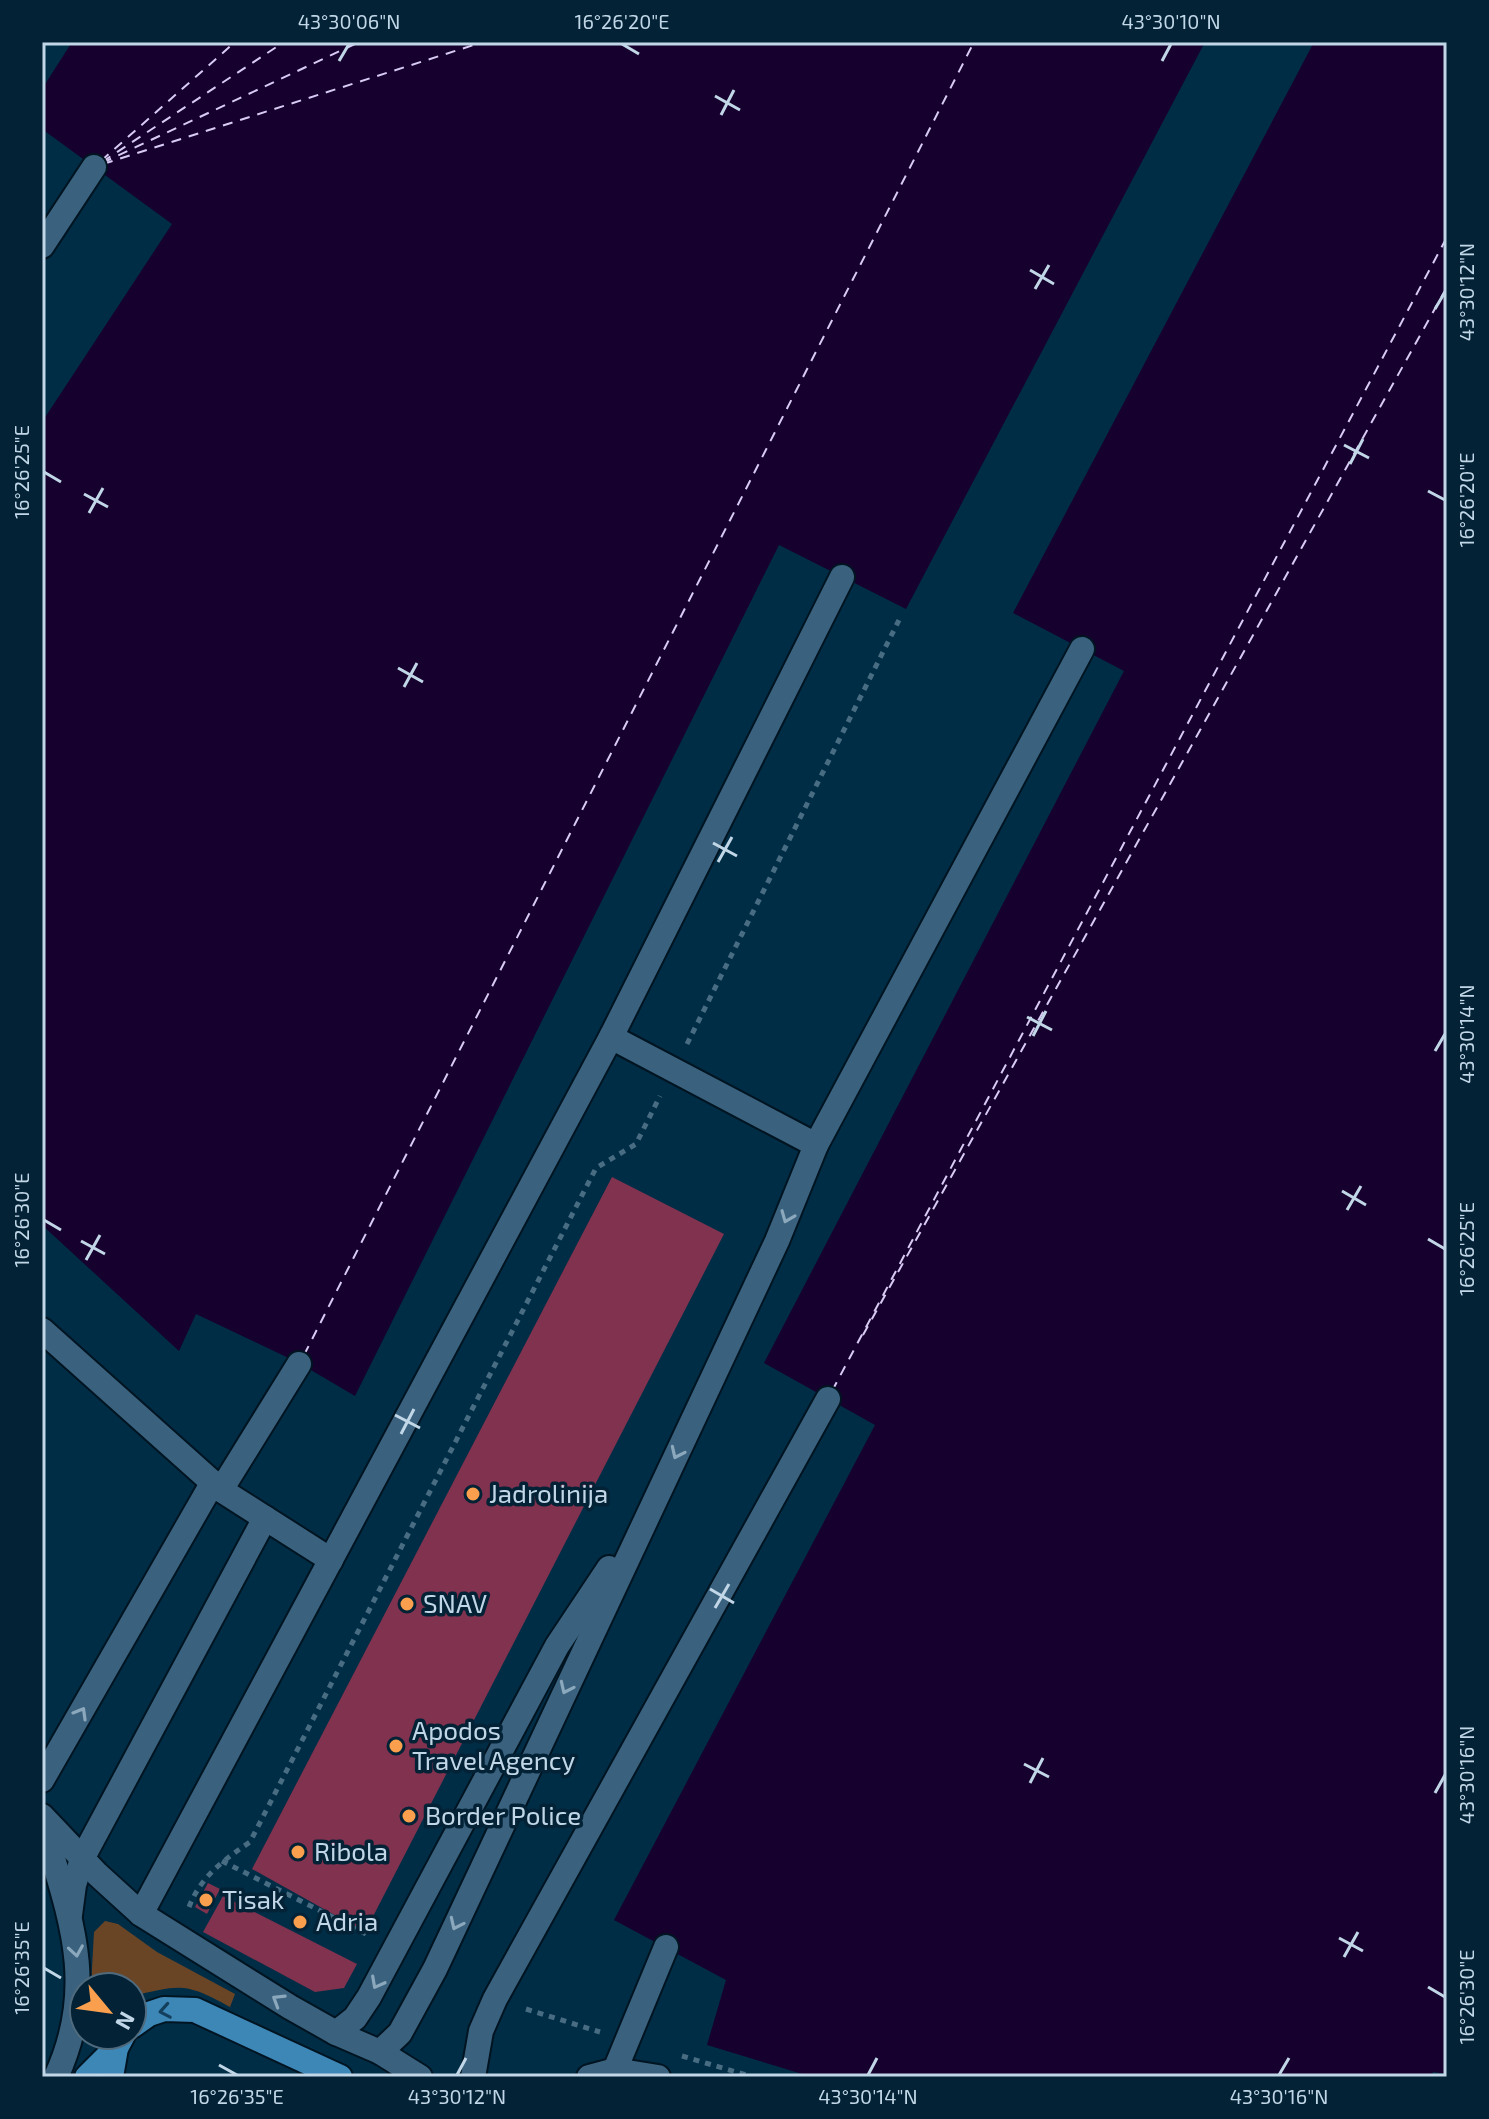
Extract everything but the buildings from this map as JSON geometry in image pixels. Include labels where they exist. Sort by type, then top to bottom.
[{"type":"main road","points":[[148,2015],[164,2009],[195,2010],[340,2077]]},
{"type":"main road","points":[[87,2077],[112,2051]]},
{"type":"main road","points":[[111,2077],[118,2051]]},
{"type":"street","points":[[42,246],[94,167]]},
{"type":"street","points":[[141,1914],[611,1037],[842,577]]},
{"type":"street","points":[[380,2052],[400,2033],[418,2004],[777,1241],[816,1145],[1082,649]]},
{"type":"street","points":[[611,1037],[816,1145]]},
{"type":"street","points":[[42,1330],[217,1486],[331,1560]]},
{"type":"street","points":[[42,1780],[217,1486],[299,1364]]},
{"type":"street","points":[[473,2077],[481,2031],[495,1999],[828,1399]]},
{"type":"street","points":[[336,2033],[355,2018],[369,1997],[557,1646],[653,1503]]},
{"type":"street","points":[[70,1915],[82,1859],[265,1518]]},
{"type":"street","points":[[42,1819],[141,1914],[290,2007],[336,2033],[380,2052],[420,2077]]},
{"type":"street","points":[[42,1819],[70,1915],[78,1958],[79,1993],[73,2029],[56,2077]]},
{"type":"street","points":[[615,2070],[666,1947]]},
{"type":"street","points":[[589,2077],[615,2070],[658,2077]]},
{"type":"path","points":[[187,1912],[196,1889],[222,1861],[250,1842],[596,1168],[636,1144],[899,620]]},
{"type":"path","points":[[222,1861],[395,1949]]},
{"type":"path","points":[[495,1999],[753,2077]]},
{"type":"shaded area","points":[[72,42],[1205,42],[906,609],[779,545],[355,1396],[299,1363],[196,1314],[179,1351],[42,1225],[42,422],[172,224],[42,129],[42,89]]},
{"type":"shaded area","points":[[1314,42],[1447,42],[1447,2074],[1433,2072],[1431,2077],[812,2077],[707,2045],[726,1980],[614,1920],[875,1425],[764,1363],[1124,671],[1013,613]]},
{"type":"shaded area","points":[[105,1921],[118,1924],[157,1952],[235,1994],[230,2007],[202,1993],[182,1988],[148,1993],[148,1971],[92,1971],[94,1932]]},
{"type":"ferry route","points":[[101,161],[235,42]]},
{"type":"ferry route","points":[[102,162],[284,42]]},
{"type":"ferry route","points":[[102,163],[359,42]]},
{"type":"ferry route","points":[[103,164],[483,42]]},
{"type":"ferry route","points":[[304,1355],[974,42]]},
{"type":"ferry route","points":[[832,1391],[1447,237]]},
{"type":"ferry route","points":[[863,1335],[1447,287]]},
{"type":"place","name":"Jadrolinija","points":[[473,1494]]},
{"type":"place","name":"SNAV","points":[[407,1604]]},
{"type":"place","name":"Apodos Travel Agency","points":[[396,1746]]},
{"type":"place","name":"Border Police","points":[[409,1816]]},
{"type":"place","name":"Ribola","points":[[298,1852]]},
{"type":"place","name":"Tisak","points":[[206,1900]]},
{"type":"place","name":"Adria","points":[[300,1922]]}]
